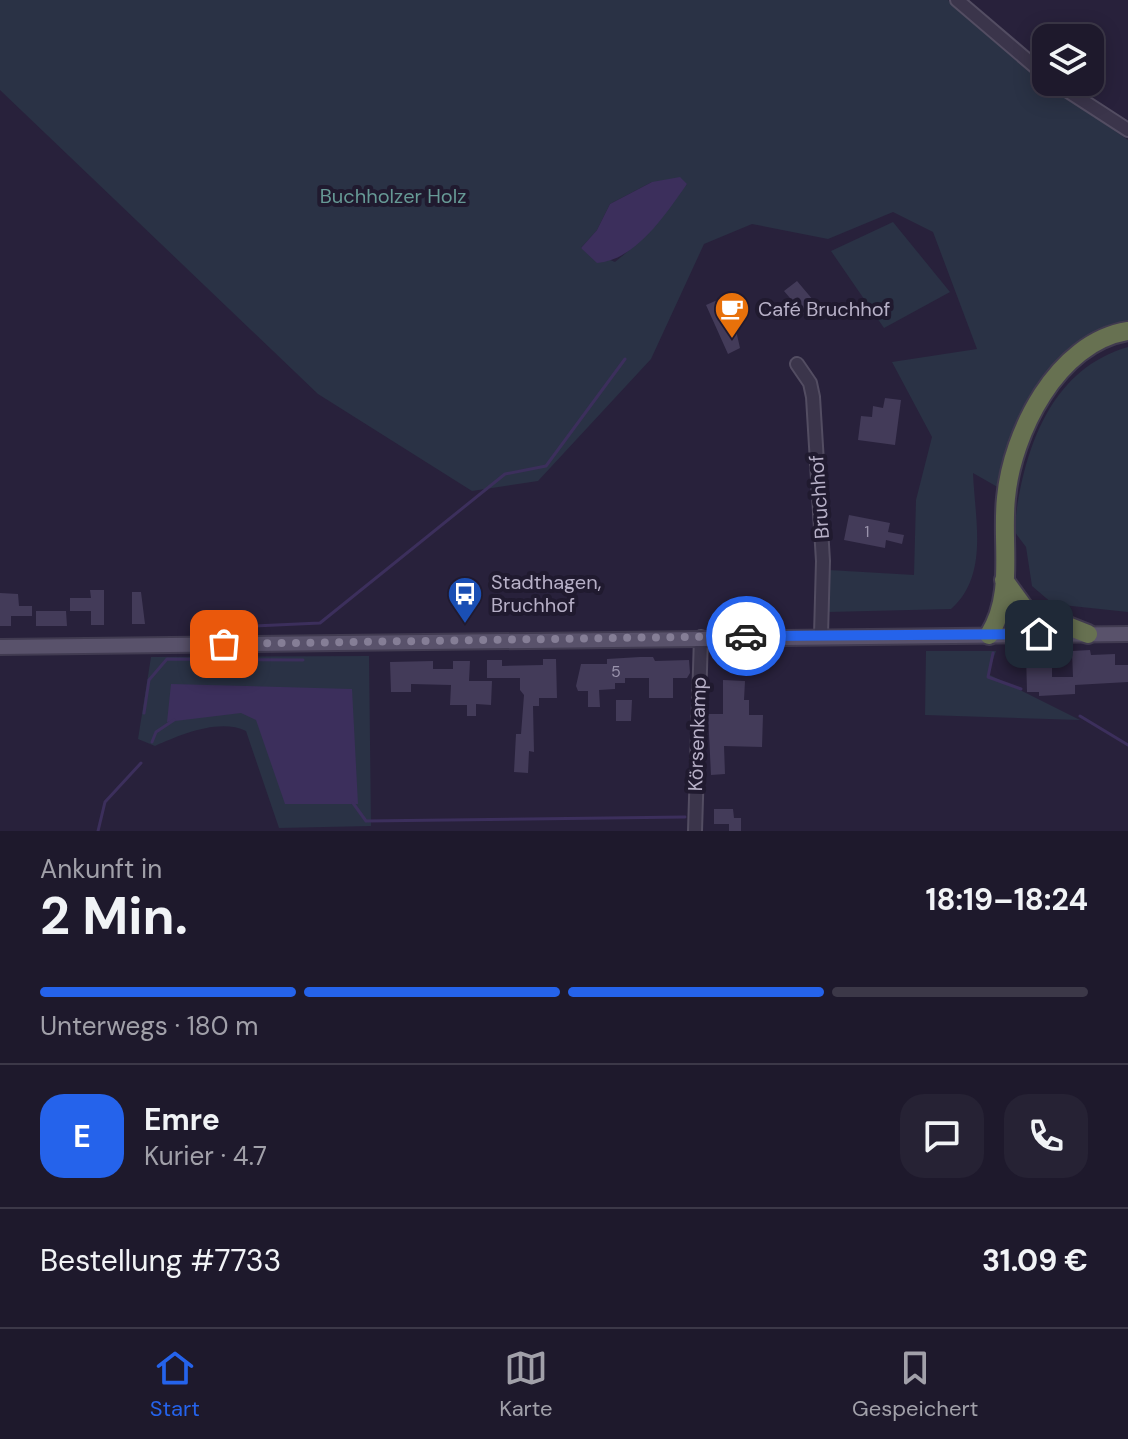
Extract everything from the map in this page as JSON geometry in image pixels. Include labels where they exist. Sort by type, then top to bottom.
[{"type":"highway","points":[[989,635],[1003,606],[1006,497],[1021,436],[1040,400],[1072,360],[1092,344],[1125,332]]},
{"type":"highway","points":[[1004,580],[1025,609],[1088,634]]},
{"type":"main road","points":[[0,647],[821,635],[1128,634]]},
{"type":"street","points":[[957,0],[1032,64]]},
{"type":"street","points":[[1076,96],[1128,130]]},
{"type":"street","name":"Bruchhof","points":[[802,369],[813,397],[823,561],[821,635]]},
{"type":"street","name":"Körsenkamp","points":[[695,831],[701,637]]},
{"type":"green space","name":"Buchholzer Holz","points":[[0,0],[948,0],[1032,71],[1032,96],[1066,96],[1128,140],[1128,320],[1098,330],[1074,345],[1055,363],[1028,407],[1001,489],[973,473],[977,528],[975,564],[963,595],[951,609],[828,612],[829,570],[914,575],[916,500],[932,437],[892,362],[977,349],[933,232],[893,212],[828,239],[752,224],[704,244],[651,359],[538,481],[472,491],[318,394],[0,90]],"holes":[[[652,182],[687,184],[639,242],[615,262],[581,248],[597,230],[610,204]]]},
{"type":"green space","points":[[893,222],[950,292],[884,328],[831,251]]},
{"type":"green space","points":[[1128,347],[1128,612],[1053,604],[1032,586],[1026,547],[1014,531],[1032,446],[1058,396],[1077,375],[1100,358]]},
{"type":"green space","points":[[926,651],[996,651],[988,674],[1080,720],[925,715]]},
{"type":"green space","points":[[369,656],[371,826],[279,828],[246,731],[235,727],[212,727],[155,746],[138,739],[151,657]]},
{"type":"shaded area","points":[[680,177],[687,184],[637,245],[611,260],[597,263],[581,248],[597,230],[610,204],[652,182]]},
{"type":"shaded area","points":[[171,684],[352,689],[358,804],[285,804],[256,720],[241,713],[167,722]]},
{"type":"building","points":[[797,281],[819,307],[807,318],[784,291]]},
{"type":"building","points":[[722,298],[731,319],[740,315],[744,322],[735,326],[740,348],[728,354],[706,305]]},
{"type":"building","points":[[885,398],[901,400],[895,445],[858,440],[861,416],[872,417],[873,406],[883,408]]},
{"type":"building","points":[[849,515],[890,523],[888,532],[904,535],[902,544],[886,540],[885,548],[844,540]]},
{"type":"building","points":[[90,590],[104,590],[104,625],[91,625],[91,611],[70,611],[70,598],[91,598]]},
{"type":"building","points":[[132,592],[141,592],[145,624],[132,624]]},
{"type":"building","points":[[0,593],[18,594],[19,606],[32,606],[32,616],[11,616],[11,626],[0,626]]},
{"type":"building","points":[[36,611],[66,611],[67,626],[36,626]]},
{"type":"building","points":[[1090,650],[1091,655],[1115,654],[1115,665],[1128,665],[1128,682],[1075,685],[1075,694],[1039,696],[1039,692],[1027,692],[1026,653],[1052,653],[1052,677],[1073,677],[1072,651]]},
{"type":"building","points":[[653,657],[655,661],[689,660],[690,673],[687,678],[673,678],[673,698],[649,698],[649,678],[625,678],[625,683],[615,683],[615,689],[599,690],[600,707],[588,707],[588,691],[578,691],[576,686],[581,664],[607,664],[607,659]]},
{"type":"building","points":[[543,659],[556,659],[557,698],[539,698],[539,706],[533,706],[534,752],[529,751],[528,773],[514,772],[516,734],[521,734],[524,695],[520,690],[520,678],[487,678],[487,660],[502,660],[502,666],[543,665]]},
{"type":"building","points":[[433,661],[433,669],[453,669],[453,661],[470,661],[469,681],[492,681],[491,705],[476,704],[476,716],[467,716],[467,705],[450,705],[451,685],[411,684],[411,692],[391,692],[390,662]]},
{"type":"building","points":[[723,680],[745,681],[744,700],[749,700],[749,715],[763,715],[762,747],[724,746],[725,774],[711,775],[708,714],[723,714]]},
{"type":"building","points":[[616,700],[632,700],[631,721],[616,721]]},
{"type":"building","points":[[714,809],[733,809],[734,818],[741,818],[741,831],[729,831],[729,824],[714,824]]},
{"type":"waterway","points":[[210,628],[320,623],[505,474],[546,466],[625,359]]},
{"type":"waterway","points":[[993,653],[988,677],[1021,689]]},
{"type":"waterway","points":[[144,713],[149,680],[167,659],[303,660]]},
{"type":"waterway","points":[[1080,716],[1128,745]]},
{"type":"waterway","points":[[152,742],[156,732],[174,720]]},
{"type":"waterway","points":[[98,831],[105,802],[141,763]]},
{"type":"waterway","points":[[353,803],[366,821],[685,817]]},
{"type":"way so far","points":[[224,644],[746,636]]},
{"type":"place","name":"Café Bruchhof","points":[[732,340]]},
{"type":"place","name":"Stadthagen, Bruchhof","points":[[465,625]]},
{"type":"route","points":[[746,636],[1039,634]]}]
